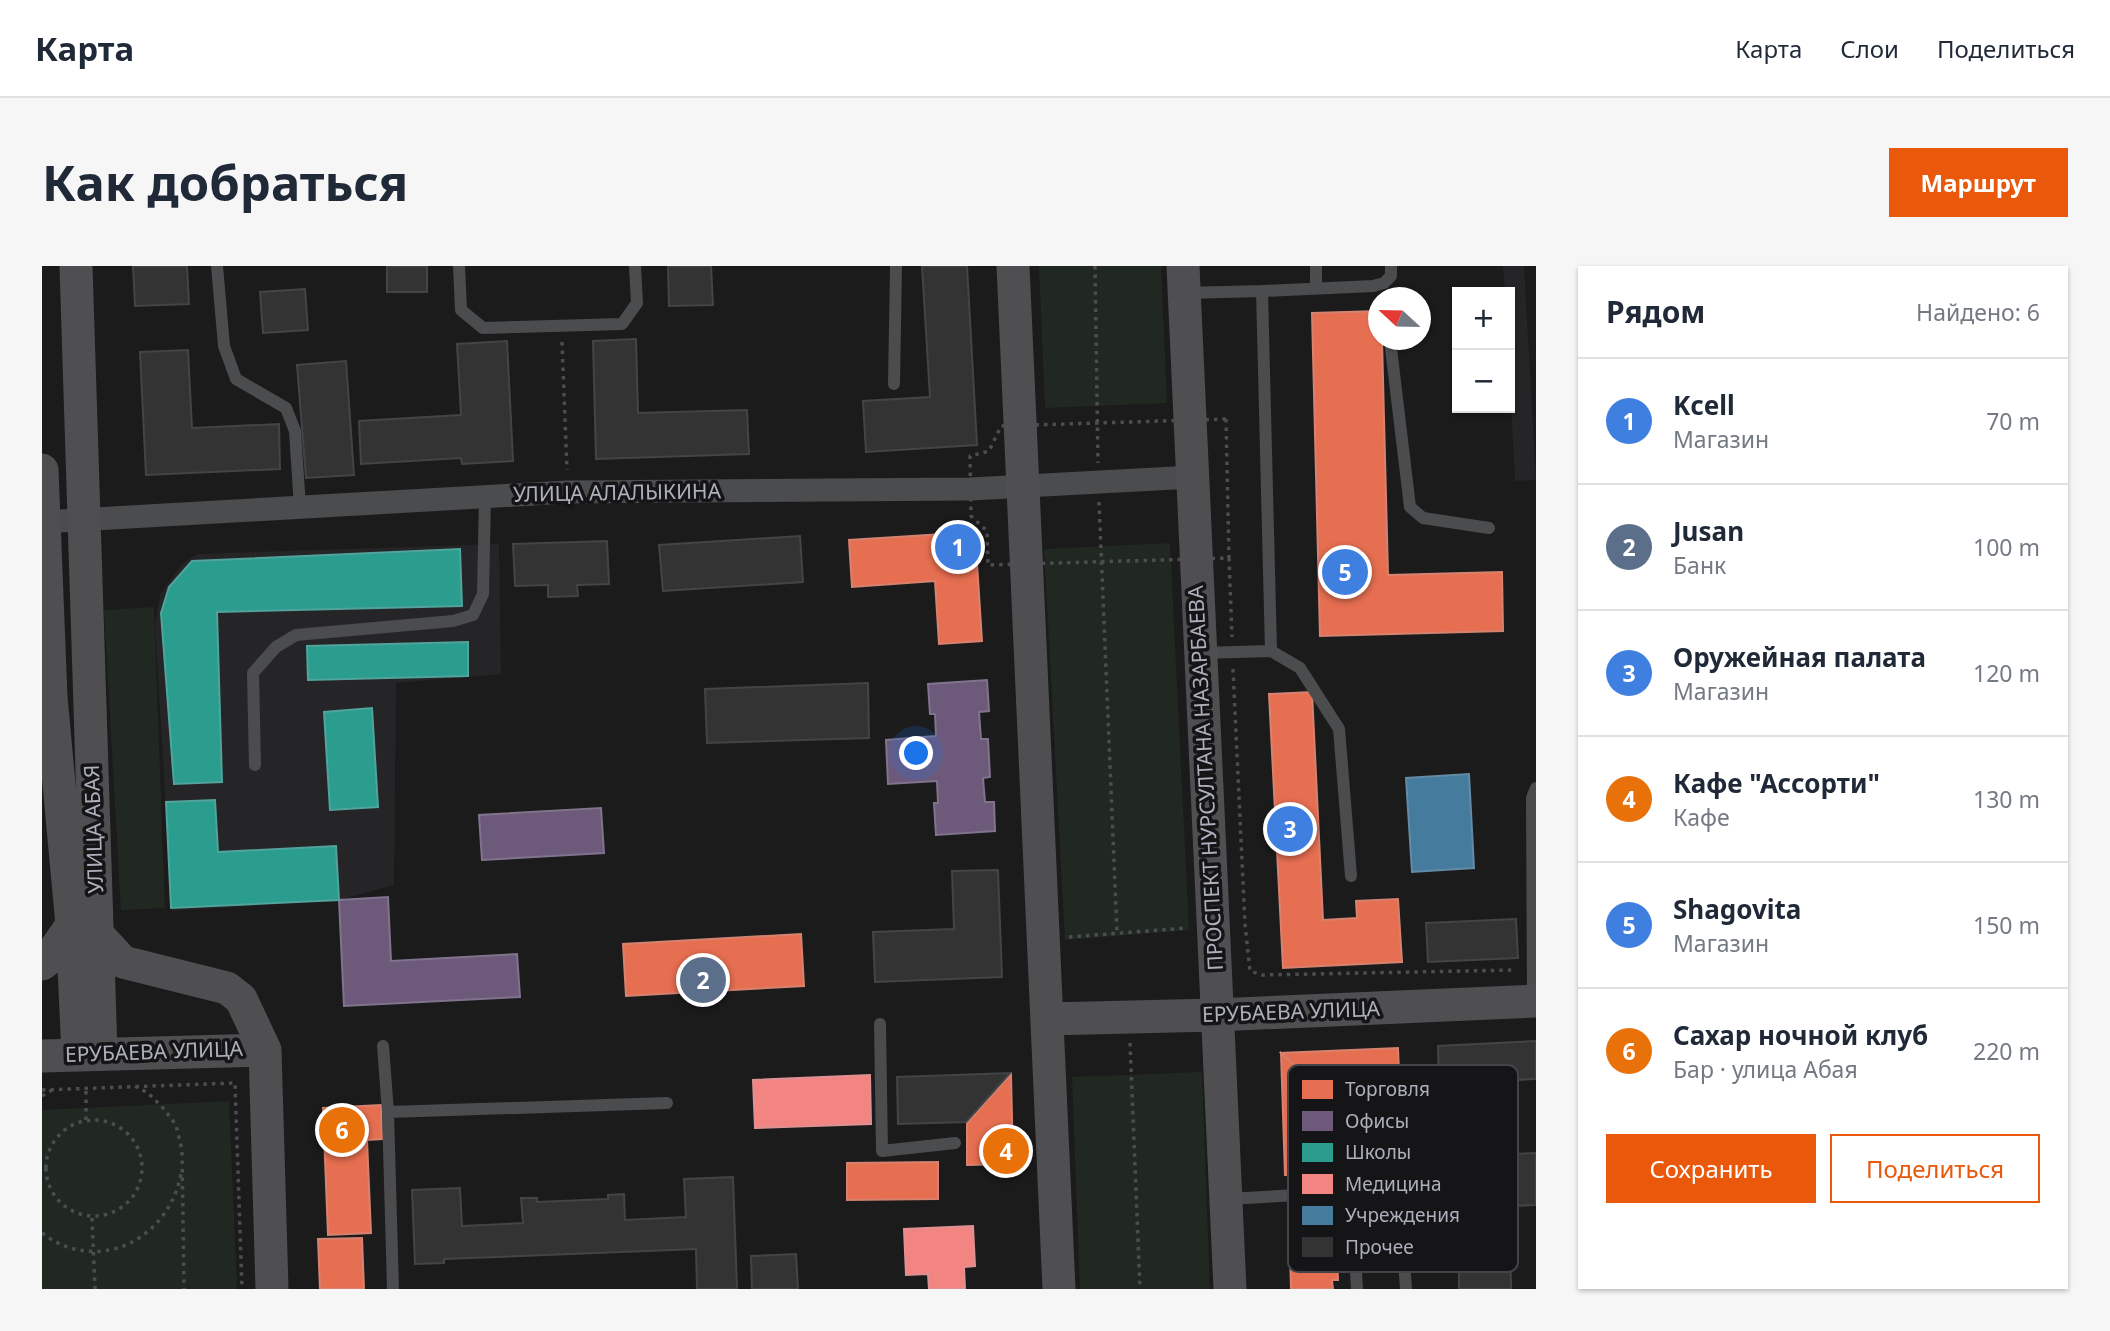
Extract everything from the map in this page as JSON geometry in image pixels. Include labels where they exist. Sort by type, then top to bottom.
[{"type":"main road","name":"УЛИЦА АБАЯ","points":[[76,266],[85,519],[85,930]]},
{"type":"main road","points":[[1013,266],[1059,1289]]},
{"type":"main road","name":"ПРОСПЕКТ НУРСУЛТАНА НАЗАРБАЕВА","points":[[1183,279],[1193,477],[1217,652],[1229,925],[1216,1015],[1230,1289]]},
{"type":"main road","name":"УЛИЦА АБАЯ","points":[[42,470],[51,697],[49,756],[85,930]]},
{"type":"main road","points":[[42,964],[85,930]]},
{"type":"main road","points":[[85,930],[123,962],[233,992],[241,999],[265,1050],[272,1289]]},
{"type":"main road","points":[[85,930],[90,1053]]},
{"type":"main road","name":"ЕРУБАЕВА УЛИЦА","points":[[1046,1019],[1216,1015],[1534,990]]},
{"type":"main road","name":"ЕРУБАЕВА УЛИЦА","points":[[42,1056],[265,1050]]},
{"type":"street","name":"УЛИЦА АЛАЛЫКИНА","points":[[43,522],[567,492],[970,488],[1193,477]]},
{"type":"lane","points":[[217,266],[224,346],[236,379],[286,408],[295,431],[300,507]]},
{"type":"lane","points":[[459,266],[461,310],[483,328],[622,324],[636,303],[635,266]]},
{"type":"lane","points":[[894,384],[896,266]]},
{"type":"lane","points":[[1316,266],[1316,289]]},
{"type":"lane","points":[[1183,279],[1262,291],[1373,286],[1384,283],[1391,276],[1391,266]]},
{"type":"lane","points":[[1384,283],[1385,287]]},
{"type":"lane","points":[[1262,291],[1271,651]]},
{"type":"lane","points":[[1392,350],[1410,507],[1423,518],[1489,528]]},
{"type":"lane","points":[[256,765],[253,673],[276,647],[296,635],[453,621],[473,615],[482,593],[485,496]]},
{"type":"lane","points":[[1217,652],[1271,651],[1300,668],[1339,729],[1351,876]]},
{"type":"lane","points":[[1534,990],[1532,798],[1536,788]]},
{"type":"lane","points":[[880,1024],[882,1151],[955,1143]]},
{"type":"lane","points":[[383,1046],[388,1112],[393,1289]]},
{"type":"lane","points":[[388,1112],[667,1103]]},
{"type":"lane","points":[[1226,1199],[1288,1196]]},
{"type":"path","points":[[1094,266],[1098,482],[1117,933]]},
{"type":"path","points":[[562,326],[567,492]]},
{"type":"path","points":[[1229,558],[1217,652],[1229,925],[1250,971],[1262,975],[1534,990]]},
{"type":"path","points":[[1043,939],[1229,925]]},
{"type":"path","points":[[1129,1016],[1140,1289]]},
{"type":"path","points":[[42,1090],[235,1083],[242,1289]]},
{"type":"path","points":[[135,1086],[148,1093],[176,1125],[182,1150],[184,1289]]},
{"type":"path","points":[[86,1088],[86,1120]]},
{"type":"path","points":[[42,1096],[52,1090]]},
{"type":"path","points":[[86,1120],[106,1121],[125,1130],[138,1145],[143,1165],[140,1185],[129,1203],[113,1214],[92,1217],[72,1213],[57,1200],[47,1182],[46,1161],[53,1142],[67,1128],[86,1120]]},
{"type":"path","points":[[42,1233],[66,1247],[94,1250],[121,1248],[149,1231],[162,1218],[173,1202],[182,1164]]},
{"type":"path","points":[[92,1217],[95,1289]]},
{"type":"shaded area","points":[[1039,266],[1161,266],[1167,403],[1045,408]]},
{"type":"shaded area","points":[[1503,266],[1524,266],[1536,480],[1515,481],[1511,413],[1515,413],[1515,287],[1505,287]]},
{"type":"shaded area","points":[[1170,543],[1189,930],[1065,940],[1044,549]]},
{"type":"shaded area","points":[[499,544],[501,674],[396,683],[394,885],[339,900],[172,911],[155,626],[160,595],[181,565],[197,554]]},
{"type":"shaded area","points":[[154,607],[165,908],[121,910],[104,610]]},
{"type":"shaded area","points":[[1202,1072],[1210,1289],[1080,1289],[1072,1077]]},
{"type":"shaded area","points":[[229,1101],[237,1289],[42,1289],[42,1110]]},
{"type":"building: Торговля","points":[[1368,311],[1368,350],[1382,350],[1388,575],[1502,572],[1503,631],[1320,636],[1312,313]]},
{"type":"building: Торговля","points":[[975,532],[982,641],[939,644],[935,581],[852,587],[849,540]]},
{"type":"building: Торговля","points":[[1312,692],[1323,920],[1357,918],[1356,901],[1398,899],[1402,962],[1283,968],[1269,694]]},
{"type":"building: Торговля","points":[[801,934],[804,986],[626,996],[623,944]]},
{"type":"building: Торговля","points":[[1398,1048],[1399,1065],[1294,1065],[1281,1053]]},
{"type":"building: Торговля","points":[[1281,1053],[1294,1065],[1288,1065],[1288,1175],[1285,1175]]},
{"type":"building: Торговля","points":[[1011,1074],[1013,1164],[967,1165],[967,1123]]},
{"type":"building: Торговля","points":[[381,1105],[382,1139],[367,1140],[371,1233],[328,1235],[323,1108]]},
{"type":"building: Торговля","points":[[938,1162],[938,1199],[847,1200],[847,1163]]},
{"type":"building: Торговля","points":[[362,1238],[364,1289],[320,1289],[318,1239]]},
{"type":"building: Торговля","points":[[1291,1272],[1338,1272],[1338,1280],[1332,1280],[1333,1289],[1291,1289]]},
{"type":"building: Офисы","points":[[987,680],[989,711],[979,712],[981,739],[988,739],[990,777],[983,778],[985,802],[994,802],[995,831],[936,835],[934,803],[938,803],[937,781],[888,784],[886,740],[936,736],[935,714],[930,714],[928,684]]},
{"type":"building: Офисы","points":[[601,808],[604,853],[482,860],[479,815]]},
{"type":"building: Офисы","points":[[388,897],[391,961],[517,954],[520,997],[344,1006],[339,900]]},
{"type":"building: Школы","points":[[460,549],[462,606],[217,612],[222,782],[174,784],[161,613],[169,587],[192,561]]},
{"type":"building: Школы","points":[[468,642],[468,676],[308,680],[307,646]]},
{"type":"building: Школы","points":[[372,708],[378,807],[330,810],[324,712]]},
{"type":"building: Школы","points":[[215,800],[218,852],[336,846],[339,900],[171,908],[166,802]]},
{"type":"building: Медицина","points":[[870,1075],[871,1124],[755,1128],[753,1080]]},
{"type":"building: Медицина","points":[[973,1226],[975,1266],[964,1267],[965,1289],[929,1289],[928,1274],[906,1275],[904,1229]]},
{"type":"building: Учреждения","points":[[1469,774],[1474,868],[1412,872],[1406,778]]},
{"type":"building: Прочее","points":[[133,266],[187,266],[189,304],[135,306]]},
{"type":"building: Прочее","points":[[387,266],[427,266],[427,292],[387,292]]},
{"type":"building: Прочее","points":[[668,266],[711,266],[713,305],[669,306]]},
{"type":"building: Прочее","points":[[922,266],[967,266],[977,445],[866,452],[863,401],[930,397]]},
{"type":"building: Прочее","points":[[305,289],[308,330],[263,333],[260,292]]},
{"type":"building: Прочее","points":[[636,339],[638,413],[747,410],[749,454],[596,459],[593,341]]},
{"type":"building: Прочее","points":[[507,341],[513,461],[462,464],[461,458],[361,464],[359,421],[461,415],[457,344]]},
{"type":"building: Прочее","points":[[188,350],[192,428],[279,424],[280,469],[146,475],[140,352]]},
{"type":"building: Прочее","points":[[346,361],[354,475],[306,478],[297,365]]},
{"type":"building: Прочее","points":[[800,536],[803,582],[663,591],[659,545]]},
{"type":"building: Прочее","points":[[607,541],[609,584],[577,585],[578,596],[548,597],[548,585],[515,586],[513,544]]},
{"type":"building: Прочее","points":[[868,683],[869,738],[707,743],[705,689]]},
{"type":"building: Прочее","points":[[998,870],[1002,977],[875,982],[873,932],[954,929],[952,871]]},
{"type":"building: Прочее","points":[[1516,919],[1518,958],[1428,962],[1426,923]]},
{"type":"building: Прочее","points":[[1536,1041],[1536,1079],[1518,1080],[1518,1065],[1438,1065],[1438,1046]]},
{"type":"building: Прочее","points":[[1010,1073],[966,1122],[898,1124],[897,1077]]},
{"type":"building: Прочее","points":[[1536,1153],[1536,1205],[1518,1206],[1518,1154]]},
{"type":"building: Прочее","points":[[733,1177],[737,1289],[697,1289],[696,1249],[444,1259],[444,1263],[415,1264],[412,1190],[460,1188],[462,1226],[523,1223],[521,1198],[537,1198],[537,1202],[608,1199],[608,1195],[624,1194],[625,1220],[686,1217],[684,1179]]},
{"type":"building: Прочее","points":[[733,1177],[737,1289],[697,1289],[696,1249],[444,1259],[444,1263],[415,1264],[412,1190],[460,1188],[462,1226],[523,1223],[521,1198],[537,1198],[537,1202],[608,1199],[608,1195],[624,1194],[625,1220],[686,1217],[684,1179]]},
{"type":"building: Прочее","points":[[796,1254],[798,1289],[752,1289],[751,1256]]},
{"type":"building: Прочее","points":[[1459,1272],[1511,1272],[1511,1289],[1459,1289]]},
{"type":"place","name":"Kcell","points":[[958,547]]},
{"type":"place","name":"Shagovita","points":[[1345,572]]},
{"type":"place","name":"Оружейная палата","points":[[1290,829]]},
{"type":"place","name":"Jusan","points":[[703,980]]},
{"type":"place","name":"Сахар ночной клуб","points":[[342,1130]]},
{"type":"place","name":"Кафе \"Ассорти\"","points":[[1006,1151]]}]
